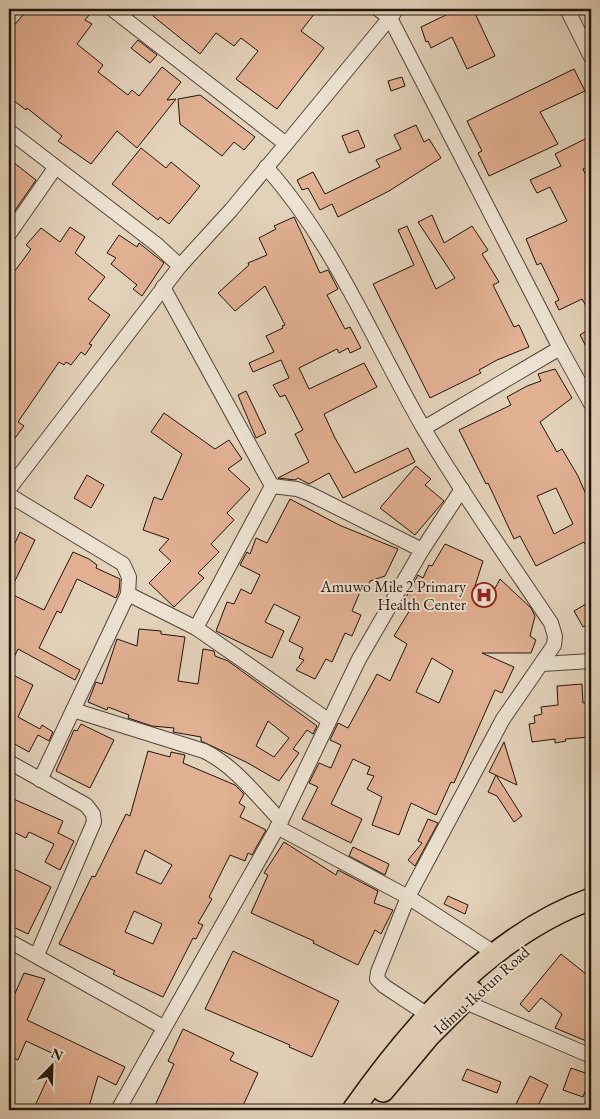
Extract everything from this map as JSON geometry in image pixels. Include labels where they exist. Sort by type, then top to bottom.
[{"type":"main road","points":[[352,1110],[383,1066],[428,1015],[496,954],[558,913],[591,899]]},
{"type":"main road","name":"Idimu-Ikotun Road","points":[[370,1110],[404,1064],[463,1001],[528,946],[566,925],[591,915]]},
{"type":"street","points":[[112,9],[286,144]]},
{"type":"street","points":[[378,9],[394,13],[560,348],[591,404]]},
{"type":"street","points":[[567,9],[591,57]]},
{"type":"street","points":[[9,489],[180,266],[231,210],[394,13]]},
{"type":"street","points":[[9,130],[156,244],[180,266]]},
{"type":"street","points":[[266,167],[289,192],[333,262],[424,428],[551,623],[555,636],[554,645],[542,664],[503,718],[408,897],[377,979],[384,986],[428,1015]]},
{"type":"street","points":[[9,234],[56,168]]},
{"type":"street","points":[[163,288],[272,486],[310,494],[422,550]]},
{"type":"street","points":[[424,428],[560,348]]},
{"type":"street","points":[[196,628],[272,486]]},
{"type":"street","points":[[118,1110],[163,1027],[279,824],[328,720],[360,659],[422,550],[462,489]]},
{"type":"street","points":[[9,495],[123,564],[129,577],[128,594],[40,780]]},
{"type":"street","points":[[128,594],[196,628],[328,720]]},
{"type":"street","points":[[542,664],[591,661]]},
{"type":"street","points":[[73,710],[216,756],[230,767],[279,824],[408,897],[496,954]]},
{"type":"street","points":[[9,762],[86,805],[93,814],[94,822],[37,955]]},
{"type":"street","points":[[9,941],[163,1027]]},
{"type":"street","points":[[463,1001],[591,1056]]},
{"type":"building","points":[[28,9],[94,9],[85,20],[92,24],[77,44],[103,65],[98,72],[128,95],[132,90],[139,96],[162,67],[181,82],[167,100],[176,99],[137,148],[117,131],[91,164],[58,141],[62,136],[27,108],[26,110],[9,97],[9,39],[15,31],[12,28]]},
{"type":"building","points":[[158,9],[318,9],[301,31],[324,48],[277,109],[236,79],[258,51],[241,38],[234,46],[216,33],[200,54],[153,16]]},
{"type":"building","points":[[452,9],[473,9],[495,56],[467,69],[452,37],[431,48],[428,41],[426,42],[421,27],[446,15],[445,12]]},
{"type":"building","points":[[138,40],[157,55],[150,63],[131,48]]},
{"type":"building","points":[[574,69],[585,91],[540,112],[558,144],[489,176],[478,153],[482,151],[467,121]]},
{"type":"building","points":[[402,77],[405,86],[391,91],[388,81]]},
{"type":"building","points":[[200,95],[255,137],[244,150],[234,142],[222,156],[180,124],[178,99]]},
{"type":"building","points":[[416,125],[424,142],[429,139],[441,158],[389,191],[338,217],[332,204],[320,210],[308,188],[302,190],[297,180],[313,172],[325,194],[380,167],[376,160],[401,149],[394,135]]},
{"type":"building","points":[[358,130],[365,147],[349,153],[342,136]]},
{"type":"building","points":[[591,136],[591,165],[583,169],[591,187],[591,315],[582,299],[559,310],[555,302],[559,300],[541,263],[537,265],[526,239],[567,221],[550,187],[537,193],[530,180],[561,166],[555,154]]},
{"type":"building","points":[[141,148],[166,168],[171,162],[200,186],[169,224],[160,217],[158,220],[112,184]]},
{"type":"building","points":[[9,159],[36,180],[9,219]]},
{"type":"building","points":[[432,215],[444,243],[472,226],[488,250],[482,254],[499,282],[493,285],[514,327],[519,325],[529,347],[497,360],[479,370],[481,373],[430,398],[373,284],[414,265],[398,230],[407,226],[436,289],[455,278],[418,222]]},
{"type":"building","points":[[294,217],[320,273],[328,270],[338,289],[327,295],[345,329],[350,327],[361,348],[350,353],[348,348],[339,353],[337,349],[299,368],[309,389],[364,363],[377,387],[324,414],[335,438],[355,473],[408,448],[415,462],[343,498],[329,473],[309,484],[298,478],[295,480],[278,478],[309,462],[295,434],[303,430],[285,395],[280,397],[273,385],[289,378],[281,360],[253,372],[249,363],[274,352],[266,336],[283,328],[282,326],[285,325],[265,286],[235,311],[218,293],[249,265],[248,263],[267,255],[259,238],[276,229],[274,226]]},
{"type":"building","points":[[70,227],[85,237],[75,253],[105,277],[88,299],[110,315],[89,344],[92,345],[85,355],[81,352],[71,365],[66,362],[64,365],[59,362],[18,422],[24,426],[9,446],[9,279],[31,249],[26,245],[41,228],[60,242]]},
{"type":"building","points":[[119,235],[137,247],[139,243],[164,263],[142,296],[133,289],[137,285],[111,264],[116,258],[107,253]]},
{"type":"building","points":[[591,328],[591,356],[580,335]]},
{"type":"building","points":[[555,369],[572,398],[540,422],[557,452],[562,449],[578,476],[591,506],[591,556],[584,542],[536,566],[520,536],[514,539],[488,483],[486,484],[459,430],[511,405],[507,397],[541,381],[538,374]],"holes":[[[556,488],[573,524],[554,534],[537,496]]]},
{"type":"building","points":[[246,391],[266,433],[256,438],[238,395]]},
{"type":"building","points":[[164,413],[215,449],[229,440],[242,459],[228,469],[250,489],[227,513],[234,520],[211,544],[219,552],[198,573],[204,578],[174,607],[149,583],[171,561],[159,550],[169,539],[143,530],[154,497],[162,500],[182,454],[151,432]]},
{"type":"building","points":[[416,466],[431,479],[425,485],[444,501],[415,535],[380,508]]},
{"type":"building","points":[[87,475],[104,485],[91,508],[74,498]]},
{"type":"building","points":[[290,499],[339,525],[398,549],[385,576],[370,581],[366,589],[362,587],[352,611],[361,615],[352,636],[345,633],[332,662],[326,659],[315,679],[296,670],[304,660],[299,658],[303,648],[289,641],[300,617],[274,604],[265,622],[284,631],[272,658],[216,631],[227,602],[234,604],[241,589],[251,594],[260,575],[240,565],[247,552],[250,554],[256,538],[267,543]]},
{"type":"building","points":[[20,532],[35,540],[9,593],[9,556]]},
{"type":"building","points":[[445,544],[483,561],[475,586],[492,594],[500,579],[531,608],[535,616],[530,636],[536,640],[531,653],[482,653],[514,667],[502,693],[495,690],[454,783],[451,782],[436,815],[411,803],[399,835],[372,825],[382,797],[367,789],[374,776],[367,774],[370,767],[353,759],[331,804],[362,819],[351,843],[302,819],[318,787],[309,783],[319,763],[331,768],[341,745],[330,740],[338,723],[348,728],[377,674],[390,681],[407,644],[394,636],[413,605],[404,601],[418,575],[423,578],[429,565],[432,566]],"holes":[[[432,658],[453,671],[439,703],[416,692]]]},
{"type":"building","points":[[73,552],[89,559],[97,565],[96,568],[120,579],[116,598],[77,579],[61,613],[57,611],[39,648],[80,670],[75,680],[18,649],[9,668],[9,593],[44,610]]},
{"type":"building","points":[[591,601],[591,622],[583,627],[574,611]]},
{"type":"building","points":[[139,629],[161,631],[161,634],[185,637],[178,681],[198,684],[203,649],[214,651],[215,656],[228,661],[317,726],[313,734],[307,730],[293,749],[299,753],[279,781],[246,762],[201,741],[201,737],[173,732],[174,728],[152,726],[128,718],[129,715],[108,707],[107,710],[88,702],[96,682],[102,684],[117,639],[137,646]],"holes":[[[268,721],[289,738],[274,757],[256,746]]]},
{"type":"building","points":[[9,673],[33,685],[18,717],[40,729],[42,725],[53,732],[49,741],[38,735],[29,752],[9,741]]},
{"type":"building","points":[[582,684],[583,703],[591,703],[591,737],[565,739],[566,741],[555,743],[555,739],[532,742],[529,724],[535,723],[534,716],[542,714],[541,707],[558,705],[557,686]]},
{"type":"building","points":[[81,724],[114,740],[90,788],[56,771],[74,730],[77,731]]},
{"type":"building","points":[[504,742],[517,785],[489,772]]},
{"type":"building","points":[[148,751],[170,757],[171,752],[185,755],[183,763],[235,785],[244,794],[239,803],[245,807],[240,817],[266,830],[252,855],[248,853],[245,861],[230,855],[209,897],[212,899],[198,923],[203,925],[196,939],[193,938],[163,997],[113,974],[115,971],[59,944],[92,876],[95,877],[126,814],[130,816]],"holes":[[[145,850],[172,865],[161,884],[136,873]],[[134,911],[162,924],[153,944],[125,932]]]},
{"type":"building","points":[[496,775],[522,816],[514,822],[497,796],[488,792]]},
{"type":"building","points":[[9,797],[63,821],[58,833],[74,841],[60,870],[45,862],[54,844],[29,832],[26,838],[9,830]]},
{"type":"building","points":[[428,819],[438,823],[415,866],[408,860],[422,843],[418,841]]},
{"type":"building","points":[[284,842],[336,875],[338,870],[378,891],[374,903],[393,910],[381,934],[375,930],[358,965],[313,943],[314,941],[251,913],[268,875],[264,873]]},
{"type":"building","points":[[353,847],[389,864],[385,875],[349,856]]},
{"type":"building","points":[[14,869],[51,887],[28,934],[9,925],[9,880]]},
{"type":"building","points":[[448,896],[468,905],[465,914],[444,904]]},
{"type":"building","points":[[233,951],[339,1001],[312,1057],[289,1047],[290,1045],[205,1009]]},
{"type":"building","points":[[561,954],[591,978],[591,1043],[555,1028],[562,1014],[541,998],[529,1012],[520,1004]]},
{"type":"building","points":[[24,973],[45,979],[27,1020],[125,1067],[116,1085],[98,1076],[88,1110],[33,1110],[58,1056],[26,1041],[18,1060],[9,1056],[9,1007]]},
{"type":"building","points":[[183,1029],[234,1053],[230,1060],[258,1073],[241,1110],[153,1110],[174,1064],[168,1061]]},
{"type":"building","points":[[571,1068],[591,1075],[583,1097],[563,1090]]},
{"type":"building","points":[[467,1069],[501,1082],[497,1093],[462,1080]]},
{"type":"building","points":[[530,1076],[548,1085],[536,1110],[513,1110]]},
{"type":"place","name":"Amuwo Mile 2 Primary Health Center","points":[[484,595]]}]
